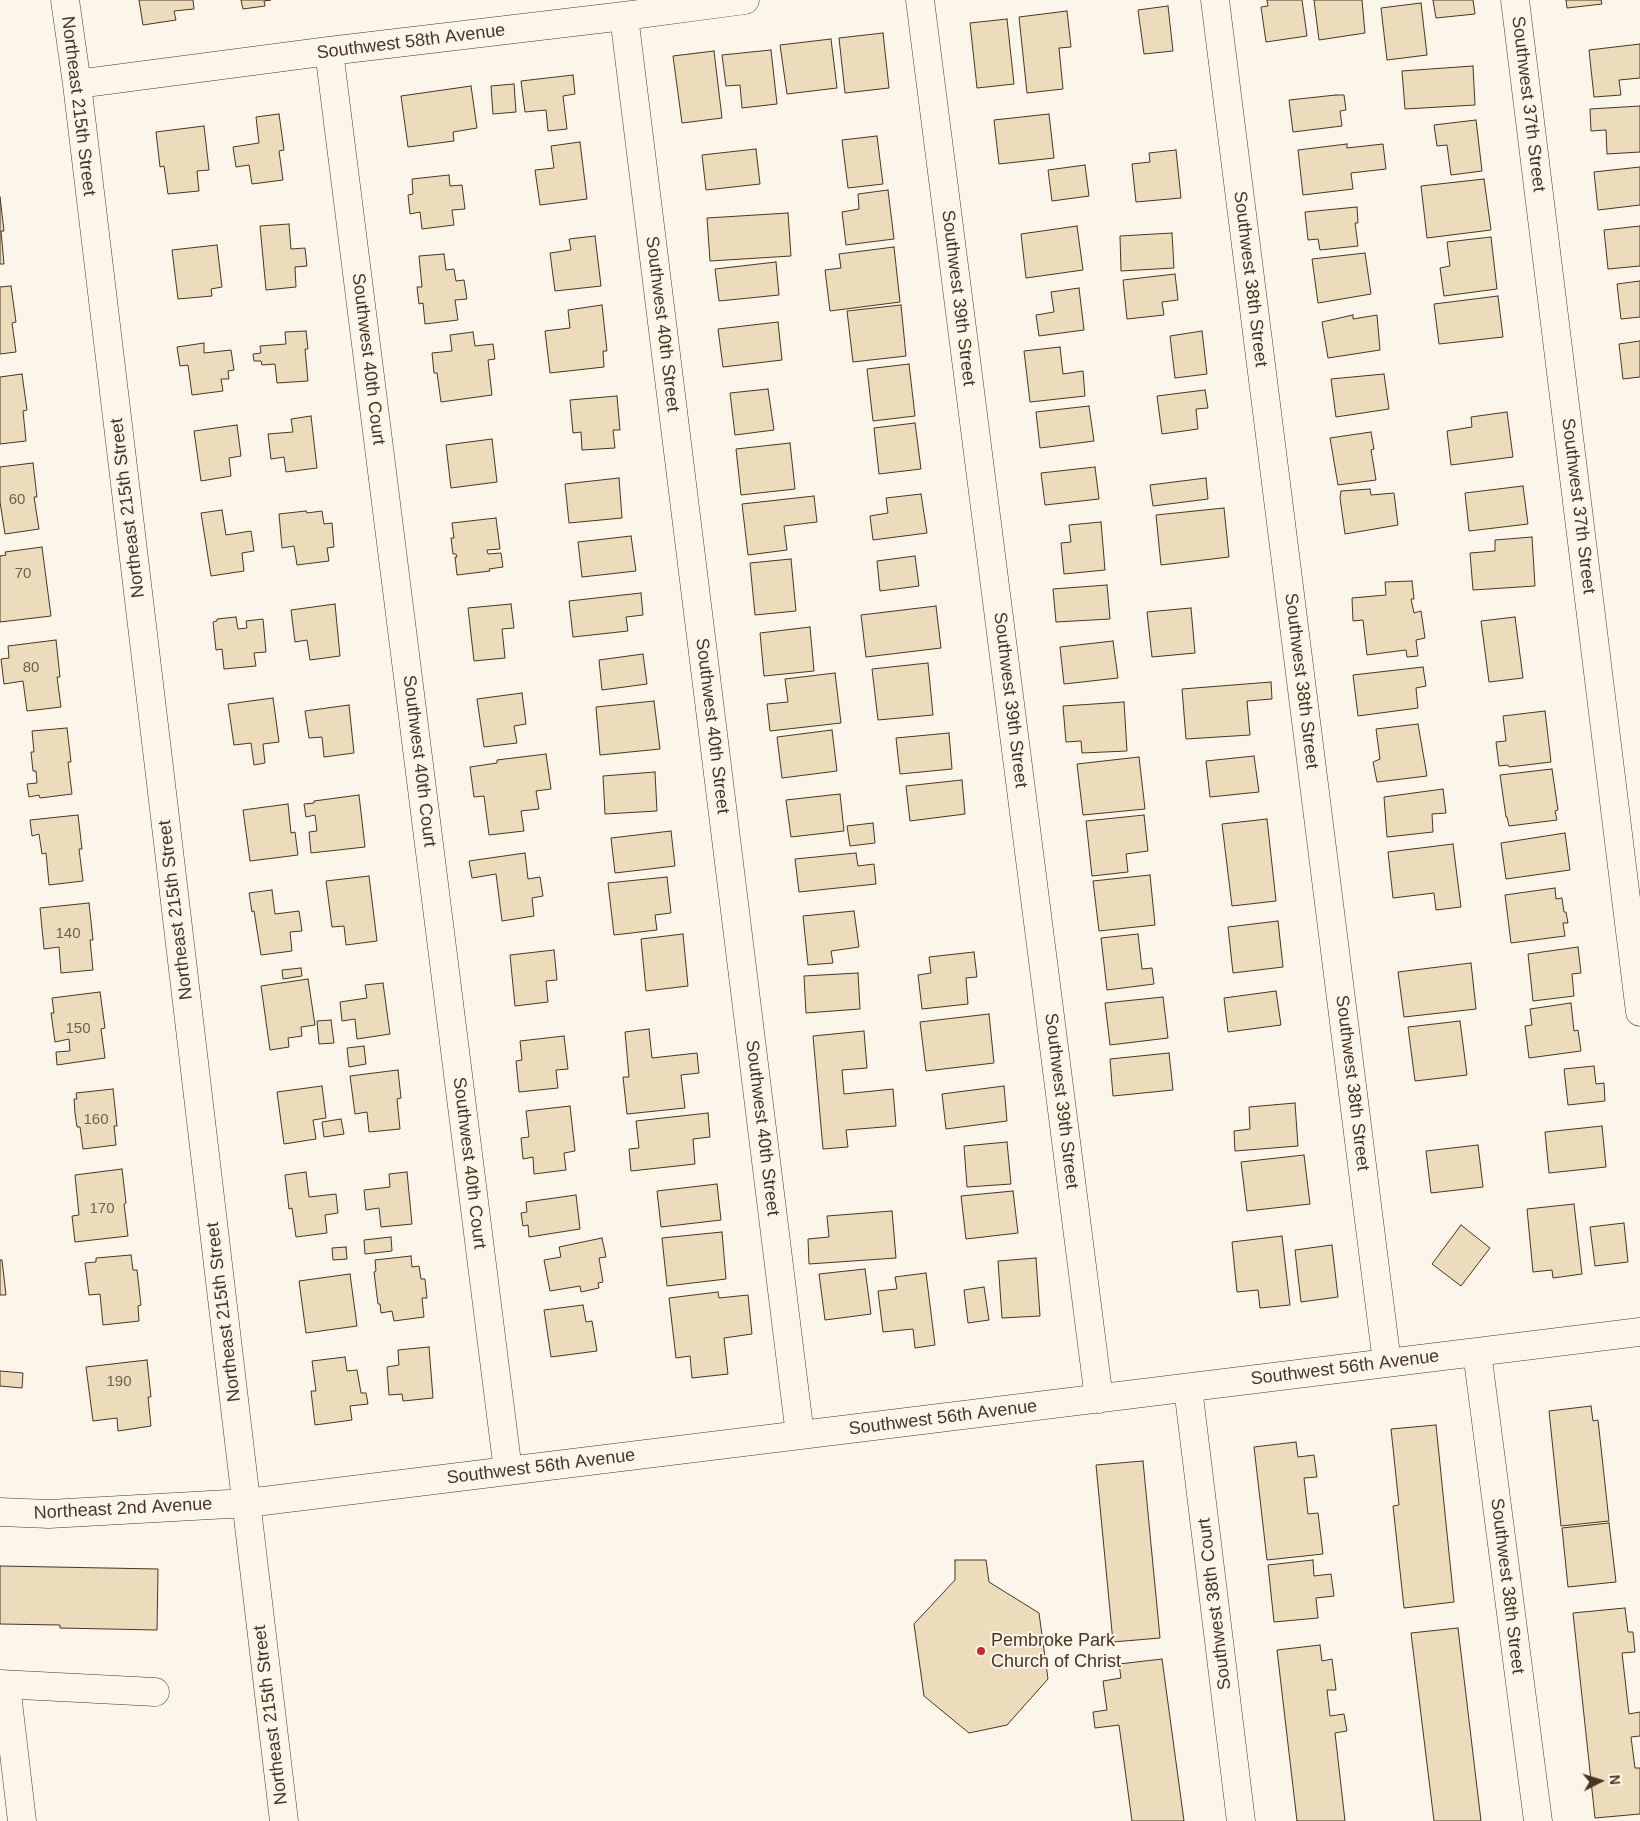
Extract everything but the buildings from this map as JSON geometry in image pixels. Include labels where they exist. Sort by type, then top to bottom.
[{"type":"street","name":"Northeast 215th Street","points":[[65,0],[284,1821]]},
{"type":"street","name":"Southwest 58th Avenue","points":[[76,84],[746,0]]},
{"type":"street","name":"Southwest 39th Street","points":[[920,0],[1099,1399]]},
{"type":"street","name":"Southwest 38th Street","points":[[1215,0],[1387,1362]]},
{"type":"street","name":"Southwest 37th Street","points":[[1516,0],[1640,1012]]},
{"type":"street","name":"Southwest 40th Street","points":[[624,16],[800,1435]]},
{"type":"street","name":"Southwest 40th Court","points":[[329,51],[508,1471]]},
{"type":"street","name":"Southwest 56th Avenue","points":[[247,1503],[1640,1332]]},
{"type":"street","name":"Southwest 38th Street","points":[[1477,1352],[1538,1821]]},
{"type":"street","name":"Southwest 38th Court","points":[[1188,1388],[1241,1821]]},
{"type":"street","name":"Northeast 2nd Avenue","points":[[0,1512],[49,1514],[247,1503]]},
{"type":"street","points":[[22,1821],[3,1685],[155,1692]]},
{"type":"place","name":"Pembroke Park Church of Christ","points":[[981,1651]]}]
